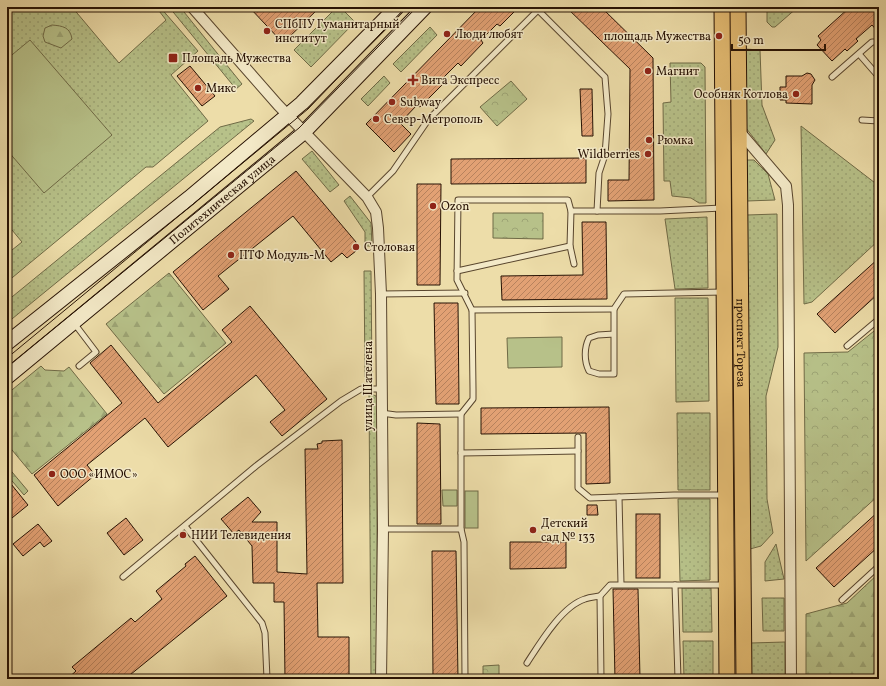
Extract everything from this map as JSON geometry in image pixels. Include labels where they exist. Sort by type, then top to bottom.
[{"type":"main road","name":"Политехническая улица","points":[[7,343],[189,198],[296,124],[302,103],[397,7]]},
{"type":"main road","name":"Политехническая улица","points":[[7,377],[74,322],[425,7]]},
{"type":"main road","name":"проспект Тореза","points":[[722,7],[727,679]]},
{"type":"main road","name":"проспект Тореза","points":[[738,7],[744,679]]},
{"type":"street","name":"улица Шателена","points":[[192,7],[296,124],[367,197],[376,212],[381,294],[383,529],[381,679]]},
{"type":"street","points":[[739,131],[786,186],[788,205],[791,679]]},
{"type":"lane","points":[[367,197],[393,172],[428,120],[538,10],[605,77],[607,121],[605,154],[599,173],[597,211]]},
{"type":"lane","points":[[832,77],[872,42],[879,42]]},
{"type":"lane","points":[[859,54],[879,77]]},
{"type":"lane","points":[[862,120],[879,121]]},
{"type":"lane","points":[[465,679],[464,542],[461,530],[461,414],[473,399],[472,310],[457,280],[458,200],[568,200],[571,211],[570,246],[574,264]]},
{"type":"lane","points":[[571,211],[723,208]]},
{"type":"lane","points":[[457,271],[570,246]]},
{"type":"lane","points":[[614,334],[598,335],[589,338],[586,344],[586,364],[589,371],[599,374],[614,374],[614,334],[614,309],[624,294],[724,292]]},
{"type":"lane","points":[[381,294],[465,294]]},
{"type":"lane","points":[[472,310],[614,309]]},
{"type":"lane","points":[[847,346],[879,319]]},
{"type":"lane","points":[[74,322],[96,352],[79,366]]},
{"type":"lane","points":[[123,577],[256,466],[341,401],[361,389],[381,388]]},
{"type":"lane","points":[[381,413],[396,415],[461,414]]},
{"type":"lane","points":[[578,437],[578,488],[590,498],[674,494],[726,495]]},
{"type":"lane","points":[[461,453],[578,451]]},
{"type":"lane","points":[[619,497],[621,584]]},
{"type":"lane","points":[[185,526],[262,623],[265,633],[267,679]]},
{"type":"lane","points":[[383,529],[461,530]]},
{"type":"lane","points":[[842,600],[879,566]]},
{"type":"lane","points":[[675,584],[678,679]]},
{"type":"lane","points":[[528,663],[550,628],[564,612],[584,599],[600,596],[610,585],[726,584]]},
{"type":"lane","points":[[600,596],[601,679]]},
{"type":"green space","points":[[7,7],[72,7],[119,63],[166,20],[156,7],[160,7],[198,51],[171,75],[208,121],[153,167],[146,167],[7,282],[7,254],[22,242],[7,224]]},
{"type":"green space","points":[[169,7],[180,7],[242,84],[236,89]]},
{"type":"green space","points":[[337,7],[340,7],[355,22],[311,67],[294,50]]},
{"type":"green space","points":[[767,7],[798,7],[775,27],[772,27],[767,22]]},
{"type":"green space","points":[[52,25],[65,28],[70,32],[72,39],[61,48],[45,42],[43,36],[45,28]]},
{"type":"green space","points":[[430,27],[437,35],[401,72],[393,64]]},
{"type":"green space","points":[[30,40],[112,135],[44,193],[7,150],[7,59]]},
{"type":"green space","points":[[745,49],[760,50],[762,105],[775,140],[766,154],[746,128]]},
{"type":"green space","points":[[670,63],[701,63],[705,67],[706,203],[699,203],[691,198],[672,196],[670,181],[664,181],[663,103],[671,102]]},
{"type":"green space","points":[[384,76],[390,83],[368,106],[361,99]]},
{"type":"green space","points":[[511,81],[527,99],[497,126],[480,107]]},
{"type":"green space","points":[[251,119],[254,121],[7,323],[7,301],[220,127]]},
{"type":"green space","points":[[801,126],[879,186],[879,240],[812,302],[804,304]]},
{"type":"green space","points":[[312,151],[339,185],[330,192],[302,159]]},
{"type":"green space","points":[[746,160],[754,160],[768,174],[775,200],[747,201]]},
{"type":"green space","points":[[350,196],[371,223],[372,246],[365,246],[365,232],[344,201]]},
{"type":"green space","points":[[493,213],[543,213],[543,239],[493,238]]},
{"type":"green space","points":[[777,214],[778,347],[766,396],[767,499],[773,533],[761,546],[750,549],[747,215]]},
{"type":"green space","points":[[707,217],[708,288],[675,289],[665,219]]},
{"type":"green space","points":[[364,271],[371,271],[372,377],[365,377]]},
{"type":"green space","points":[[169,273],[226,343],[164,394],[106,324]]},
{"type":"green space","points":[[675,298],[708,298],[709,401],[676,402]]},
{"type":"green space","points":[[879,327],[879,495],[806,561],[804,353],[848,352]]},
{"type":"green space","points":[[562,337],[562,367],[508,368],[507,338]]},
{"type":"green space","points":[[41,366],[45,370],[64,371],[69,367],[107,414],[32,474],[7,444],[7,423],[11,420],[7,415],[7,394]]},
{"type":"green space","points":[[369,393],[376,396],[377,400],[377,679],[371,679]]},
{"type":"green space","points":[[677,413],[710,413],[710,490],[678,490]]},
{"type":"green space","points":[[7,466],[28,491],[24,495],[7,475]]},
{"type":"green space","points":[[442,490],[457,490],[457,506],[443,506]]},
{"type":"green space","points":[[465,491],[478,491],[478,528],[465,528]]},
{"type":"green space","points":[[678,499],[710,499],[710,580],[680,581]]},
{"type":"green space","points":[[776,544],[784,579],[765,581],[765,562]]},
{"type":"green space","points":[[879,573],[879,669],[868,679],[806,679],[806,614],[847,603]]},
{"type":"green space","points":[[682,588],[711,588],[712,632],[683,632]]},
{"type":"green space","points":[[762,598],[784,598],[784,631],[763,631]]},
{"type":"green space","points":[[683,641],[713,641],[713,679],[684,679]]},
{"type":"green space","points":[[785,642],[785,679],[751,679],[751,643]]},
{"type":"green space","points":[[499,665],[499,679],[483,679],[483,666]]},
{"type":"building","points":[[249,7],[320,7],[283,43]]},
{"type":"building","points":[[480,7],[519,7],[500,26],[497,24],[481,40],[483,43],[461,66],[458,63],[441,80],[444,83],[420,107],[417,105],[400,123],[411,134],[394,152],[366,124]]},
{"type":"building","points":[[566,7],[601,7],[653,58],[654,200],[608,201],[608,180],[629,180],[630,69]]},
{"type":"building","points":[[850,7],[879,7],[879,33],[872,25],[856,39],[858,41],[847,51],[845,49],[832,61],[817,45],[821,40],[818,36]]},
{"type":"building","name":"Микс","points":[[190,66],[215,96],[202,106],[177,76]]},
{"type":"building","name":"Особняк Котлова","points":[[807,73],[811,74],[815,80],[812,85],[812,104],[786,103],[786,100],[780,100],[780,87],[786,87],[786,76],[802,76]]},
{"type":"building","points":[[580,89],[592,89],[593,136],[582,136]]},
{"type":"building","points":[[586,158],[586,183],[451,184],[451,159]]},
{"type":"building","points":[[296,171],[356,242],[356,251],[347,258],[342,253],[331,262],[293,216],[218,276],[229,289],[203,310],[173,272]]},
{"type":"building","points":[[417,184],[441,184],[440,285],[417,285]]},
{"type":"building","points":[[582,222],[606,222],[607,299],[502,300],[501,276],[583,275]]},
{"type":"building","points":[[879,258],[879,293],[835,333],[817,314]]},
{"type":"building","points":[[434,303],[458,303],[459,404],[436,404]]},
{"type":"building","points":[[250,306],[327,399],[282,436],[270,422],[285,410],[256,375],[168,447],[145,418],[87,465],[95,475],[58,506],[34,475],[122,403],[90,363],[111,345],[158,403],[232,342],[222,330]]},
{"type":"building","points":[[609,407],[610,483],[586,484],[586,433],[481,434],[481,408]]},
{"type":"building","points":[[417,423],[440,424],[441,524],[417,524]]},
{"type":"building","points":[[342,440],[343,583],[317,583],[318,637],[349,637],[349,676],[318,676],[318,679],[285,679],[284,602],[274,602],[274,583],[253,583],[252,546],[239,530],[234,534],[221,519],[248,497],[261,512],[252,522],[277,522],[277,572],[307,574],[305,449],[318,449],[317,444],[322,443],[322,441]]},
{"type":"building","points":[[7,479],[28,505],[7,522]]},
{"type":"building","points":[[587,505],[597,505],[598,515],[587,515]]},
{"type":"building","points":[[879,511],[879,546],[834,587],[816,568]]},
{"type":"building","points":[[636,514],[660,514],[660,578],[636,578]]},
{"type":"building","points":[[126,518],[143,540],[124,555],[107,533]]},
{"type":"building","points":[[38,524],[52,541],[44,547],[40,542],[23,556],[13,544]]},
{"type":"building","points":[[510,542],[566,542],[566,568],[510,569]]},
{"type":"building","points":[[432,551],[456,551],[458,679],[433,679]]},
{"type":"building","points":[[195,556],[227,596],[125,679],[67,679],[76,671],[72,667],[131,618],[135,622],[162,599],[156,591],[186,566],[185,564]]},
{"type":"building","points":[[613,589],[638,589],[640,679],[615,679]]},
{"type":"tram line","points":[[7,358],[308,109],[406,7]]},
{"type":"tram line","points":[[7,367],[299,128],[417,7]]},
{"type":"place","name":"СПбПУ Гуманитарный институт","points":[[267,31]]},
{"type":"place","name":"Люди любят","points":[[447,34]]},
{"type":"place","name":"площадь Мужества","points":[[719,36]]},
{"type":"place","name":"Площадь Мужества","points":[[173,58]]},
{"type":"place","name":"Магнит","points":[[648,71]]},
{"type":"place","name":"Вита Экспресс","points":[[413,80]]},
{"type":"place","name":"Микс","points":[[198,88]]},
{"type":"place","name":"Особняк Котлова","points":[[796,94]]},
{"type":"place","name":"Subway","points":[[392,102]]},
{"type":"place","name":"Север-Метрополь","points":[[376,119]]},
{"type":"place","name":"Рюмка","points":[[649,140]]},
{"type":"place","name":"Wildberries","points":[[648,154]]},
{"type":"place","name":"Ozon","points":[[433,206]]},
{"type":"place","name":"Столовая","points":[[356,247]]},
{"type":"place","name":"ПТФ Модуль-М","points":[[231,255]]},
{"type":"place","name":"ООО «ИМОС»","points":[[52,474]]},
{"type":"place","name":"Детский сад № 133","points":[[533,530]]},
{"type":"place","name":"НИИ Телевидения","points":[[183,535]]}]
